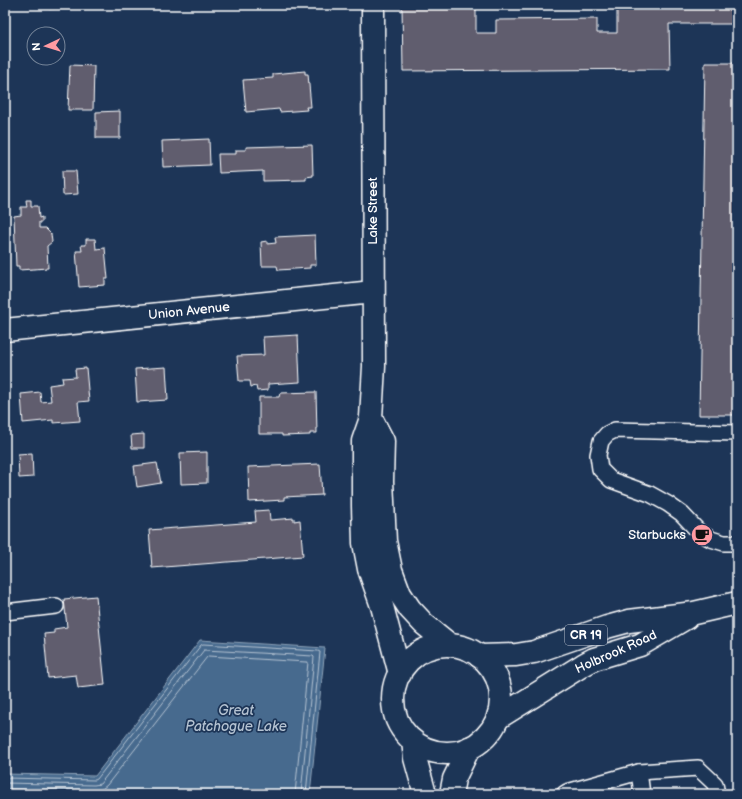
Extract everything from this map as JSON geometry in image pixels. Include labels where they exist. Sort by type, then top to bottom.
[{"type":"street","name":"Lake Street","points":[[371,418],[374,366],[373,5]]},
{"type":"street","name":"Union Avenue","points":[[5,330],[373,292]]},
{"type":"street","points":[[371,418],[383,441],[382,481],[384,541],[391,570],[400,594],[410,609],[424,624],[450,645]]},
{"type":"street","points":[[371,418],[363,440],[364,543],[369,569],[382,606],[400,674]]},
{"type":"street","name":"Holbrook Road","points":[[479,656],[516,655],[534,652],[629,621],[694,613],[737,603]]},
{"type":"street","name":"Holbrook Road","points":[[498,718],[583,665],[640,645],[694,613]]},
{"type":"street","name":"Holbrook Road","points":[[450,645],[465,648],[479,656],[489,665],[496,677],[500,690],[501,704],[498,718],[491,730],[482,741],[458,752],[446,753],[434,751],[413,741],[403,730],[396,717],[393,702],[394,688],[400,674],[408,662],[421,652],[435,647],[450,645]]},
{"type":"street","points":[[413,741],[415,758],[425,794]]},
{"type":"street","name":"Holbrook Road","points":[[451,794],[454,779],[469,748]]},
{"type":"lane","points":[[737,433],[615,430],[607,434],[601,441],[598,455],[600,469],[611,480],[650,494],[668,504],[682,514],[700,533],[711,539],[724,543],[737,543]]},
{"type":"lane","points":[[5,612],[56,606]]},
{"type":"lane","points":[[566,793],[639,772],[698,768],[715,784],[716,794]]},
{"type":"lane","points":[[639,772],[642,794]]},
{"type":"water","name":"Great Patchogue Lake","points":[[200,640],[325,648],[310,794],[5,794],[5,774],[95,776]]},
{"type":"building","points":[[49,5],[75,5],[75,7],[49,9]]},
{"type":"building","points":[[402,5],[476,5],[476,33],[496,33],[496,20],[597,19],[597,33],[617,33],[617,9],[609,9],[609,5],[737,5],[737,24],[669,24],[670,69],[403,71]]},
{"type":"building","points":[[705,63],[737,63],[737,415],[699,415]]},
{"type":"building","points":[[70,65],[94,66],[93,110],[68,110]]},
{"type":"building","points":[[305,71],[305,74],[308,74],[311,107],[306,107],[307,110],[280,112],[279,109],[246,112],[243,80],[273,78],[273,74]]},
{"type":"building","points":[[120,111],[120,138],[96,138],[96,112]]},
{"type":"building","points":[[209,139],[210,165],[163,167],[162,141]]},
{"type":"building","points":[[312,145],[313,176],[306,177],[306,180],[263,181],[263,171],[219,173],[218,154],[236,154],[236,150],[246,150],[246,147]]},
{"type":"building","points":[[62,171],[76,171],[78,194],[63,195]]},
{"type":"building","points":[[26,200],[31,200],[31,206],[38,206],[39,218],[42,217],[42,222],[39,222],[39,228],[45,228],[51,234],[52,242],[47,246],[48,268],[19,270],[19,266],[16,266],[14,216],[21,215],[21,207],[27,207]]},
{"type":"building","points":[[315,235],[316,265],[310,265],[310,268],[278,270],[277,266],[262,266],[261,242],[267,241],[267,244],[276,243],[275,237]]},
{"type":"building","points":[[86,239],[95,239],[96,249],[105,248],[108,279],[105,279],[105,285],[79,287],[76,251],[82,251],[81,245],[86,245]]},
{"type":"building","points":[[298,335],[300,382],[268,384],[268,390],[257,391],[256,386],[251,387],[250,381],[239,381],[237,356],[264,355],[263,337]]},
{"type":"building","points":[[166,367],[168,400],[137,402],[135,369]]},
{"type":"building","points":[[86,368],[89,401],[78,402],[80,421],[53,423],[53,420],[23,423],[21,394],[40,392],[41,402],[51,401],[49,385],[63,383],[62,378],[76,377],[75,369]]},
{"type":"building","points":[[316,392],[317,433],[310,433],[310,435],[282,436],[282,434],[259,434],[259,397],[279,397],[280,393]]},
{"type":"building","points":[[144,434],[144,448],[132,448],[131,435]]},
{"type":"building","points":[[207,452],[207,483],[181,484],[180,453]]},
{"type":"building","points":[[32,453],[33,477],[19,478],[18,454]]},
{"type":"building","points":[[157,463],[161,483],[137,487],[134,466]]},
{"type":"building","points":[[320,464],[322,495],[284,497],[284,500],[249,502],[248,467]]},
{"type":"building","points":[[269,510],[270,520],[294,518],[294,521],[300,520],[303,556],[152,568],[149,530],[256,522],[255,511]]},
{"type":"building","points":[[96,596],[105,685],[78,688],[76,675],[48,678],[44,634],[54,633],[54,629],[67,627],[64,599]]},
{"type":"place","name":"Starbucks","points":[[702,535]]}]
